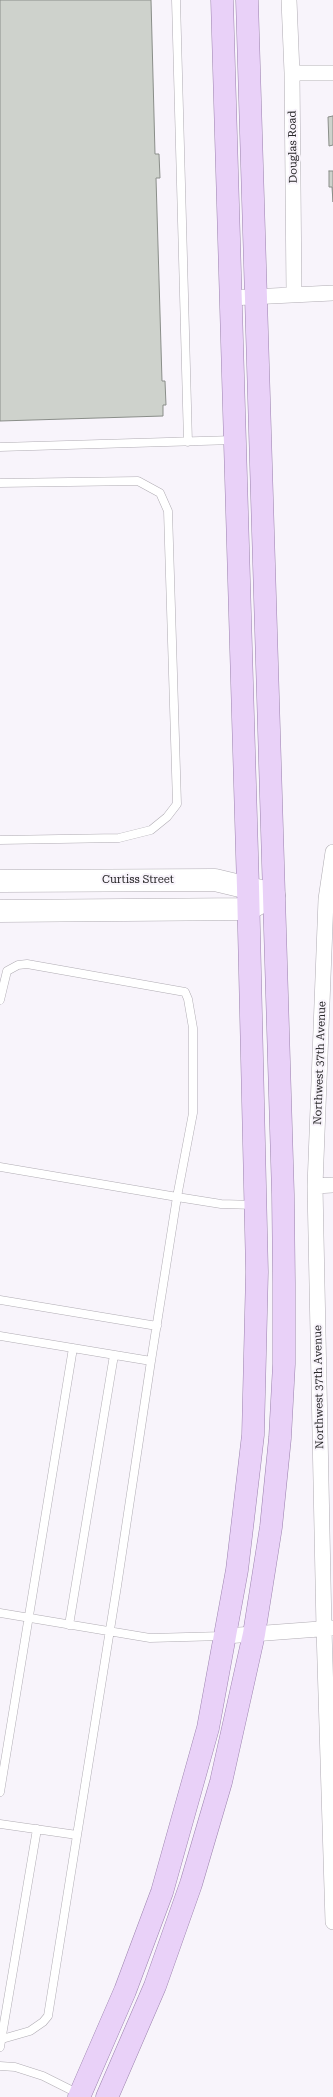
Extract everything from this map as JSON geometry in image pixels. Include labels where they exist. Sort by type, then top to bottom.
[{"type":"main road","points":[[82,2096],[125,1991],[162,1892],[208,1728],[237,1570],[254,1435],[257,1272],[256,1205],[249,909],[222,0]]},
{"type":"main road","points":[[107,2097],[154,1986],[191,1884],[221,1782],[254,1634],[271,1527],[280,1438],[284,1364],[284,1268],[247,0]]},
{"type":"street","name":"Douglas Road","points":[[289,0],[292,73],[294,294]]},
{"type":"street","points":[[292,73],[333,73]]},
{"type":"street","points":[[230,298],[333,293]]},
{"type":"street","name":"Northwest 37th Avenue","points":[[333,852],[315,1186],[328,1628],[333,1922]]},
{"type":"street","name":"Curtiss Street","points":[[0,881],[215,880],[248,887],[274,895]]},
{"type":"street","points":[[0,911],[249,909],[274,895]]},
{"type":"street","points":[[315,1186],[333,1185]]},
{"type":"street","points":[[226,1636],[328,1628]]},
{"type":"lane","points":[[176,0],[188,442]]},
{"type":"lane","points":[[0,447],[234,440]]},
{"type":"lane","points":[[0,483],[138,481],[160,493],[168,511],[177,804],[167,817],[151,830],[119,838],[0,840]]},
{"type":"lane","points":[[0,1000],[7,971],[18,965],[27,964],[185,992],[193,1028],[193,1113],[177,1197],[110,1632],[48,2016],[43,2022],[30,2030],[1,2043]]},
{"type":"lane","points":[[0,1167],[221,1204],[256,1205]]},
{"type":"lane","points":[[0,1300],[157,1326]]},
{"type":"lane","points":[[0,1336],[151,1361]]},
{"type":"lane","points":[[0,1792],[74,1348]]},
{"type":"lane","points":[[69,1625],[114,1355]]},
{"type":"lane","points":[[0,1613],[150,1638],[226,1636]]},
{"type":"lane","points":[[0,1824],[77,1836]]},
{"type":"lane","points":[[1,2043],[37,1830]]},
{"type":"lane","points":[[0,2066],[15,2067],[43,2076],[82,2096]]},
{"type":"building","points":[[0,0],[151,0],[155,154],[159,154],[160,178],[156,178],[162,381],[165,381],[166,405],[163,405],[163,416],[0,421]]},
{"type":"building","points":[[333,116],[333,145],[329,146],[328,117]]},
{"type":"building","points":[[329,171],[333,171],[333,202],[332,187],[329,187]]}]
